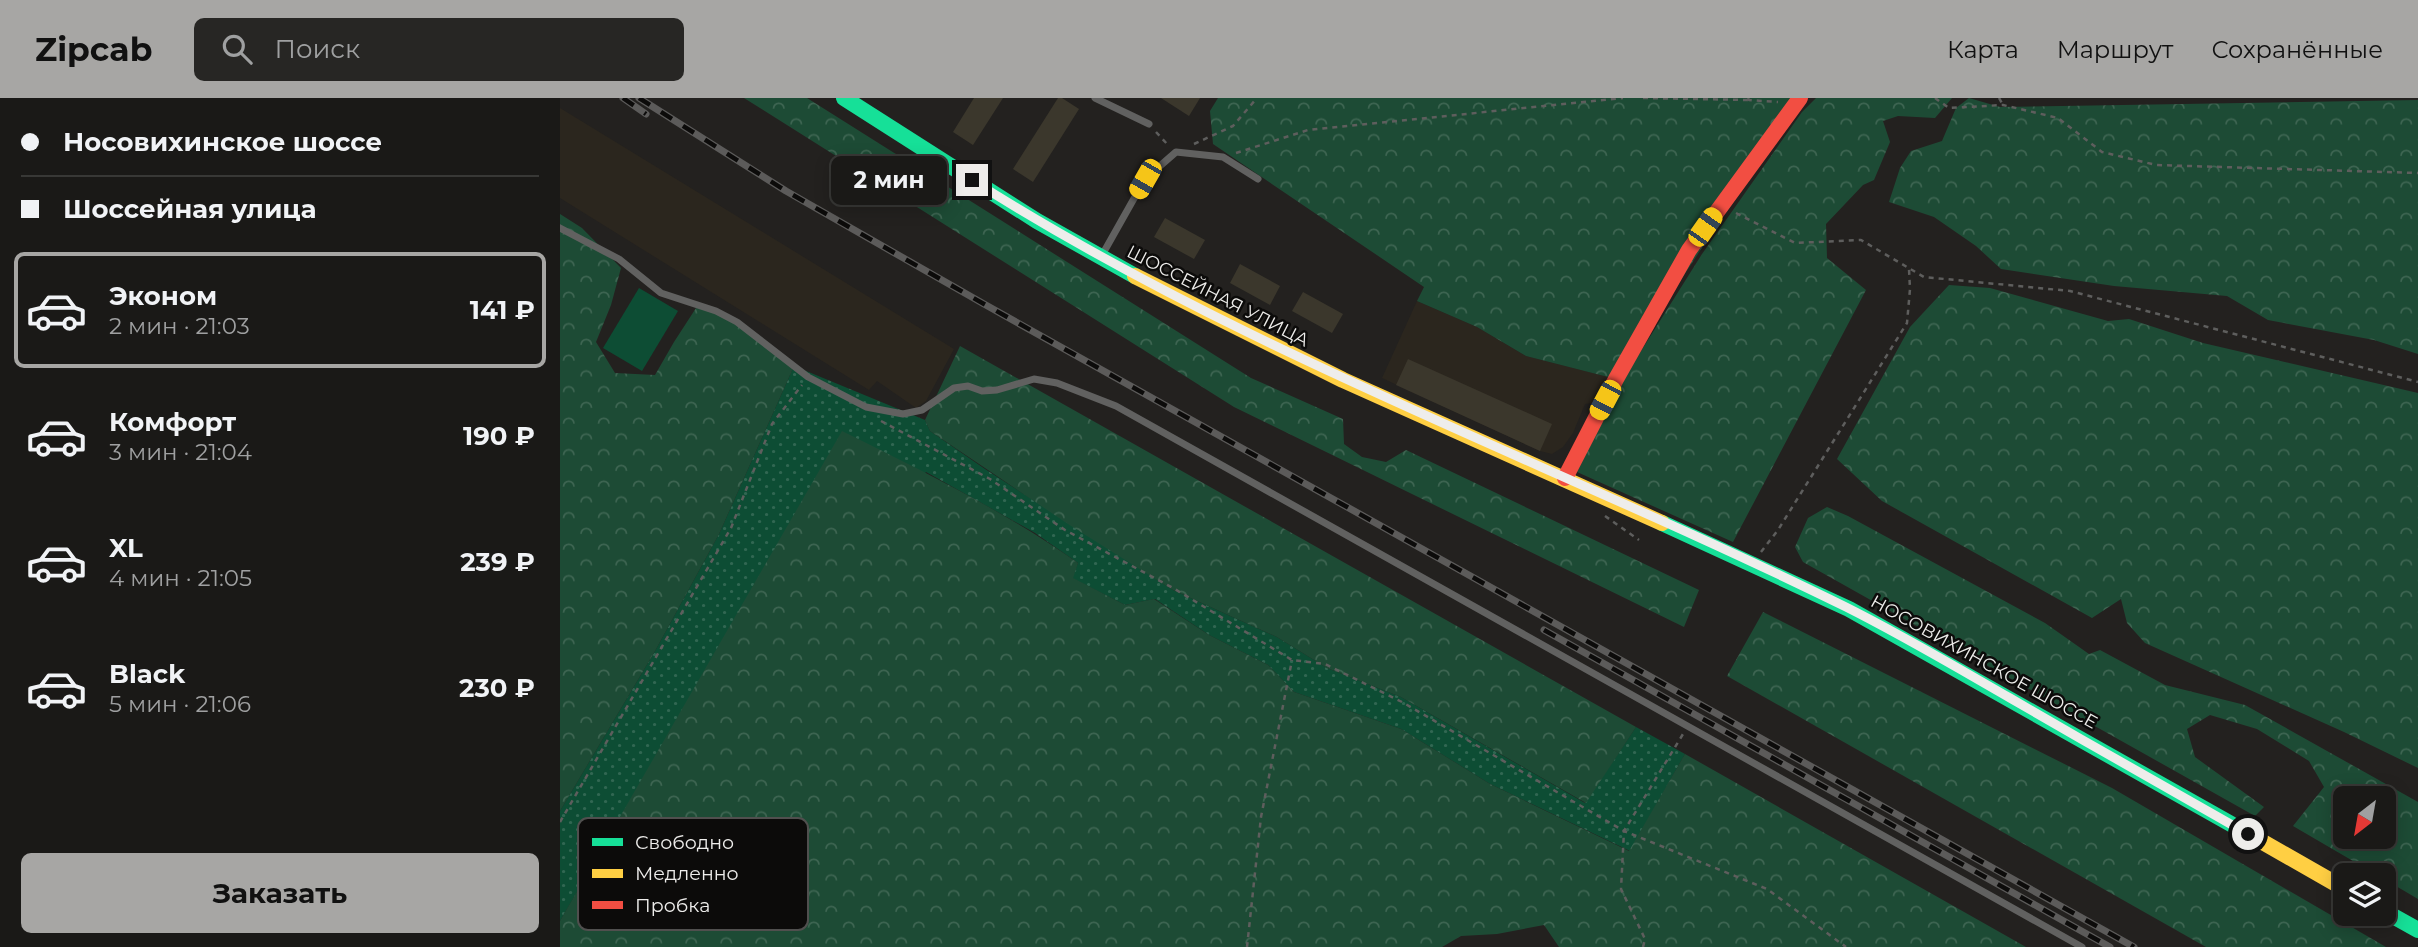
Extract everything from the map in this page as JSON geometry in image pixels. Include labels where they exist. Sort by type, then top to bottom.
[{"type":"main road","name":"ШОССЕЙНАЯ УЛИЦА","points":[[844,98],[1037,221],[1234,328],[1343,380],[1594,492]]},
{"type":"main road","points":[[1565,478],[1616,379],[1689,250],[1797,101]]},
{"type":"main road","name":"НОСОВИХИНСКОЕ ШОССЕ","points":[[1594,492],[1849,609],[2333,882]]},
{"type":"main road","points":[[2396,918],[2418,930]]},
{"type":"lane","points":[[1095,98],[1149,124]]},
{"type":"lane","points":[[1100,257],[1145,179],[1176,152],[1223,157],[1258,179]]},
{"type":"lane","points":[[560,228],[619,259],[661,293],[737,322],[808,377],[866,407],[903,414],[922,410],[954,387],[997,390],[1034,379],[1058,383],[1116,406],[2082,947]]},
{"type":"path","points":[[1149,124],[1176,152],[1233,126],[1257,98]]},
{"type":"path","points":[[1223,157],[1308,130],[1623,98]]},
{"type":"path","points":[[1643,98],[1797,101]]},
{"type":"path","points":[[1935,98],[1949,108],[2003,105],[2058,118],[2102,152],[2156,165],[2418,173]]},
{"type":"path","points":[[1998,98],[2003,105]]},
{"type":"path","points":[[1721,205],[1795,243],[1861,240],[1924,276],[2070,291],[2418,382]]},
{"type":"path","points":[[1752,563],[1778,530],[1907,323],[1909,268]]},
{"type":"path","points":[[560,822],[730,528],[772,424],[808,377]]},
{"type":"path","points":[[866,407],[877,419],[990,479],[1065,530],[1173,588],[1292,660],[1325,664],[1402,702],[1624,831],[1767,889],[1846,947]]},
{"type":"path","points":[[1598,512],[1639,540]]},
{"type":"path","points":[[1247,947],[1261,817],[1292,660]]},
{"type":"path","points":[[1643,947],[1645,939],[1621,889],[1624,831],[1689,726]]},
{"type":"shaded area","points":[[560,108],[954,349],[926,401],[916,408],[877,381],[869,390],[560,198]]},
{"type":"shaded area","points":[[1417,301],[1477,327],[1526,356],[1609,377],[1593,403],[1585,404],[1573,433],[1563,447],[1552,454],[1540,451],[1382,378]]},
{"type":"green space","points":[[744,98],[807,98],[1251,378],[1343,419],[1344,444],[1362,457],[1386,462],[1406,450],[1699,590],[1684,627],[1234,407]]},
{"type":"green space","points":[[1218,98],[1800,98],[1616,379],[1526,356],[1477,327],[1417,301],[1424,287],[1213,144],[1210,111]]},
{"type":"green space","points":[[1816,98],[1952,98],[1935,118],[1898,116],[1883,121],[1890,142],[1874,180],[1863,185],[1826,224],[1827,258],[1866,290],[1733,542],[1577,472],[1619,386],[1702,254],[1802,112]]},
{"type":"green space","points":[[1969,98],[2000,107],[2418,100],[2418,354],[2374,340],[2268,320],[2227,296],[2114,286],[2001,269],[1976,246],[1934,217],[1889,202],[1900,168],[1911,151],[1942,141],[1956,108]]},
{"type":"green space","points":[[560,214],[582,228],[621,268],[611,305],[596,342],[615,373],[655,375],[698,305],[748,329],[794,366],[719,534],[655,651],[560,811]]},
{"type":"green space","points":[[1949,285],[1990,288],[2108,321],[2129,319],[2203,343],[2418,393],[2418,768],[2145,643],[2127,623],[2121,599],[2092,618],[1882,501],[1837,459],[1910,327]]},
{"type":"green space","points":[[639,288],[678,311],[642,371],[603,348]]},
{"type":"green space","points":[[960,346],[1636,727],[1586,803],[1401,697],[1327,668],[1277,637],[1173,590],[1068,524],[930,431],[925,420]]},
{"type":"green space","points":[[794,366],[925,420],[930,431],[985,469],[1173,590],[1277,637],[1327,668],[1401,697],[1585,803],[1636,727],[1685,754],[1630,851],[1490,784],[1401,729],[1294,692],[1268,665],[1209,635],[1155,599],[1125,605],[1072,578],[1078,563],[1035,533],[926,472],[633,818],[578,818],[578,890],[560,921],[560,811],[655,651],[719,534]]},
{"type":"green space","points":[[842,431],[963,492],[1050,544],[1078,563],[1073,578],[1125,605],[1154,599],[1209,635],[1268,665],[1294,692],[1401,729],[1490,784],[1629,851],[1685,754],[2026,947],[1559,947],[1544,925],[1497,934],[1461,936],[1442,947],[560,947],[560,921],[578,890],[578,930],[808,930],[808,818],[619,818]]},
{"type":"green space","points":[[1827,507],[2045,623],[2089,654],[2100,650],[2165,685],[2245,705],[2389,786],[2333,786],[2333,849],[2396,849],[2396,790],[2418,802],[2418,899],[2396,886],[2396,863],[2356,863],[2293,826],[2324,787],[2309,761],[2257,729],[2210,715],[2187,729],[2195,757],[2264,807],[2255,816],[1803,562],[1795,547],[1808,518]]},
{"type":"green space","points":[[1763,612],[2112,788],[2333,916],[2333,926],[2350,926],[2386,947],[2206,947],[1727,676]]},
{"type":"building","points":[[974,98],[1003,98],[973,145],[953,132]]},
{"type":"building","points":[[1058,98],[1079,109],[1033,182],[1013,169]]},
{"type":"building","points":[[1161,98],[1200,98],[1189,116]]},
{"type":"building","points":[[1165,218],[1205,240],[1194,259],[1154,237]]},
{"type":"building","points":[[1240,264],[1280,286],[1270,305],[1230,283]]},
{"type":"building","points":[[1303,292],[1343,314],[1332,333],[1292,311]]},
{"type":"building","points":[[1408,359],[1552,424],[1540,451],[1396,385]]},
{"type":"railway","points":[[623,98],[646,114]]},
{"type":"railway","points":[[639,98],[786,191],[984,304],[2134,947]]},
{"type":"railway","points":[[1544,630],[2110,947]]},
{"type":"traffic: fast","points":[[844,98],[1037,221],[1135,276]]},
{"type":"traffic: fast","points":[[1662,523],[1849,609],[2247,833]]},
{"type":"traffic: fast","points":[[2396,918],[2418,930]]},
{"type":"traffic: slow","points":[[1135,276],[1343,380],[1662,523]]},
{"type":"traffic: slow","points":[[2247,833],[2333,882]]},
{"type":"traffic: jam","points":[[1565,478],[1616,379],[1689,250],[1800,98]]},
{"type":"route","points":[[972,180],[1100,257],[1234,328],[1849,609],[2248,834]]}]
